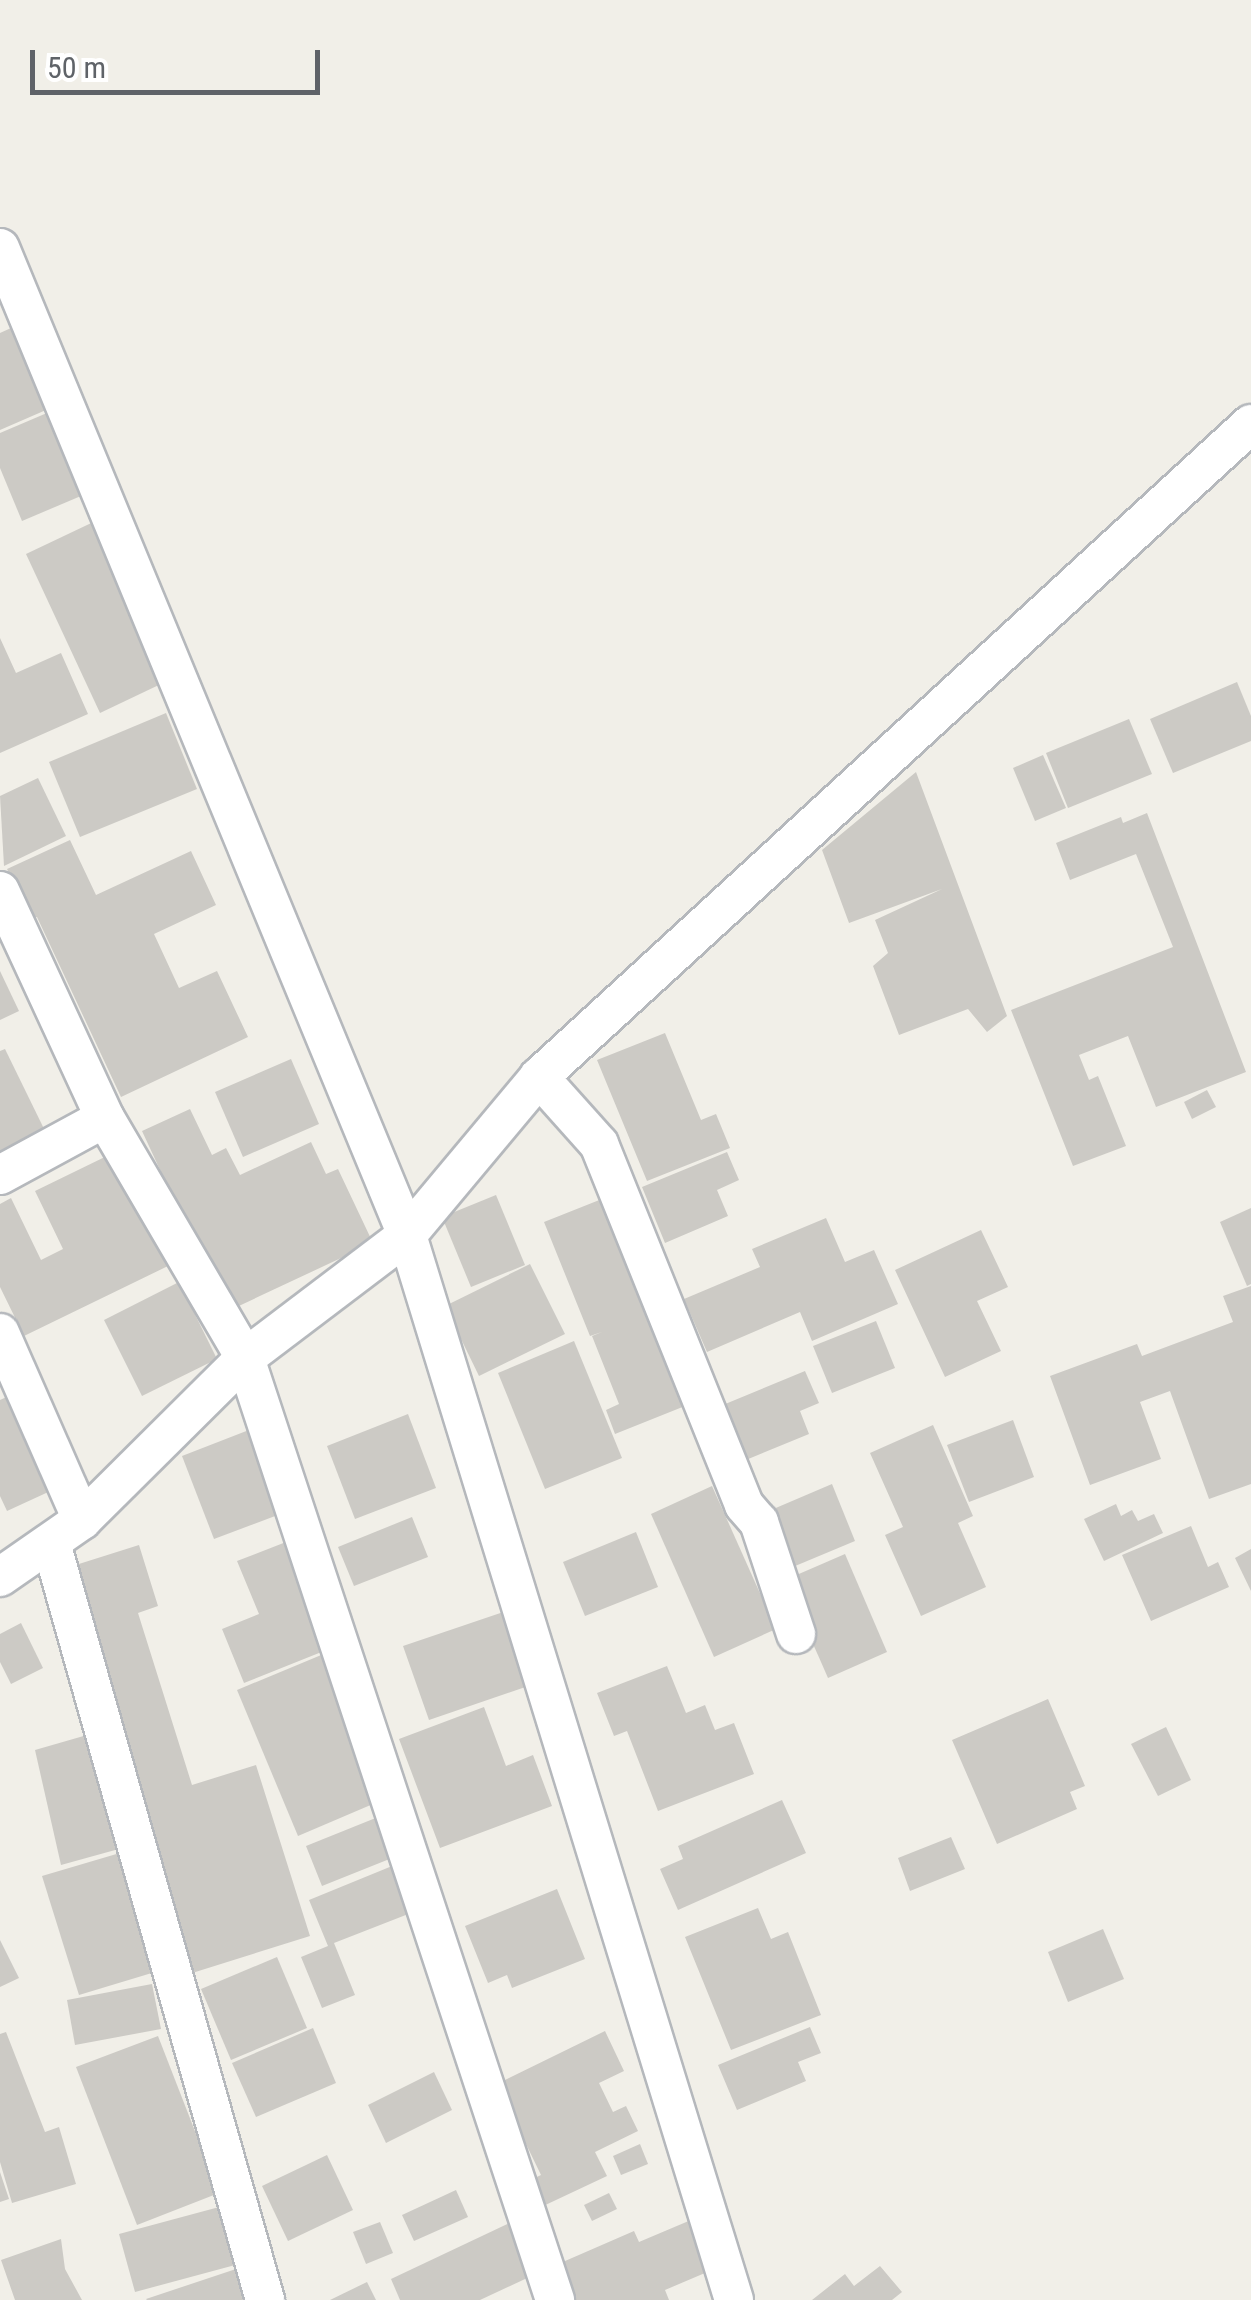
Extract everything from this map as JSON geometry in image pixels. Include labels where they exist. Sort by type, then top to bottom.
[{"type":"street","points":[[0,248],[406,1235],[734,2300]]},
{"type":"street","points":[[0,1578],[82,1520],[246,1358],[406,1235],[539,1077],[1251,424]]},
{"type":"street","points":[[0,890],[105,1118],[246,1358],[555,2300]]},
{"type":"street","points":[[539,1077],[599,1144],[744,1505],[758,1522],[796,1634]]},
{"type":"street","points":[[0,1175],[105,1118]]},
{"type":"street","points":[[0,1333],[82,1520]]},
{"type":"street","points":[[51,1543],[266,2300]]},
{"type":"building","points":[[11,328],[46,410],[0,430],[0,333]]},
{"type":"building","points":[[54,410],[88,493],[22,521],[0,468],[0,433]]},
{"type":"building","points":[[106,516],[163,683],[100,713],[26,554]]},
{"type":"building","points":[[0,638],[16,673],[61,653],[88,714],[0,753]]},
{"type":"building","points":[[1237,682],[1251,716],[1251,741],[1173,773],[1150,719]]},
{"type":"building","points":[[166,713],[197,789],[80,837],[49,762]]},
{"type":"building","points":[[1129,719],[1152,774],[1068,808],[1046,753]]},
{"type":"building","points":[[1043,755],[1066,808],[1035,821],[1013,768]]},
{"type":"building","points":[[916,772],[1007,1016],[987,1032],[968,1009],[899,1035],[873,966],[888,953],[875,920],[942,889],[849,923],[822,850]]},
{"type":"building","points":[[38,778],[66,836],[4,866],[0,796]]},
{"type":"building","points":[[1147,813],[1246,1072],[1156,1107],[1128,1036],[1079,1055],[1089,1080],[1098,1076],[1126,1146],[1073,1166],[1011,1010],[1173,947],[1136,854],[1070,880],[1056,843],[1121,817],[1123,823]]},
{"type":"building","points":[[70,840],[96,895],[191,851],[216,905],[154,934],[179,988],[217,971],[248,1037],[121,1097],[37,917],[30,919],[7,869]]},
{"type":"building","points":[[0,971],[19,1011],[0,1020]]},
{"type":"building","points":[[665,1033],[701,1120],[716,1114],[730,1148],[647,1181],[597,1060]]},
{"type":"building","points":[[5,1049],[48,1137],[0,1161],[0,1051]]},
{"type":"building","points":[[291,1059],[319,1124],[243,1157],[215,1092]]},
{"type":"building","points":[[1207,1090],[1216,1107],[1192,1119],[1184,1102]]},
{"type":"building","points":[[190,1109],[212,1155],[226,1148],[240,1175],[311,1142],[326,1174],[338,1169],[373,1243],[226,1312],[142,1131]]},
{"type":"building","points":[[727,1152],[739,1180],[717,1190],[728,1216],[665,1243],[642,1187]]},
{"type":"building","points":[[113,1153],[168,1266],[24,1336],[0,1287],[0,1204],[11,1198],[41,1260],[63,1249],[35,1191]]},
{"type":"building","points":[[617,1193],[690,1404],[615,1434],[606,1410],[619,1404],[592,1336],[602,1332],[590,1336],[544,1222]]},
{"type":"building","points":[[496,1195],[525,1265],[471,1287],[442,1217]]},
{"type":"building","points":[[1251,1208],[1251,1284],[1247,1286],[1220,1222]]},
{"type":"building","points":[[826,1218],[845,1262],[874,1250],[898,1304],[812,1341],[800,1312],[707,1352],[684,1299],[760,1267],[752,1249]]},
{"type":"building","points":[[981,1230],[1008,1287],[977,1301],[1001,1351],[945,1377],[895,1270]]},
{"type":"building","points":[[530,1264],[565,1334],[479,1376],[445,1306]]},
{"type":"building","points":[[179,1282],[217,1359],[142,1396],[104,1320]]},
{"type":"building","points":[[1251,1286],[1251,1484],[1209,1499],[1170,1391],[1140,1402],[1161,1459],[1090,1485],[1050,1376],[1137,1344],[1142,1356],[1233,1322],[1223,1296]]},
{"type":"building","points":[[876,1321],[895,1368],[832,1393],[813,1346]]},
{"type":"building","points":[[574,1341],[622,1458],[545,1489],[498,1373]]},
{"type":"building","points":[[805,1371],[819,1403],[800,1411],[809,1434],[741,1462],[718,1407]]},
{"type":"building","points":[[13,1394],[57,1488],[7,1511],[0,1496],[0,1400]]},
{"type":"building","points":[[408,1414],[436,1488],[355,1519],[327,1446]]},
{"type":"building","points":[[1013,1420],[1034,1477],[969,1502],[947,1445]]},
{"type":"building","points":[[933,1425],[973,1516],[958,1523],[986,1587],[921,1616],[885,1535],[903,1527],[870,1453]]},
{"type":"building","points":[[259,1426],[291,1510],[214,1539],[182,1456]]},
{"type":"building","points":[[832,1484],[855,1541],[788,1569],[764,1513]]},
{"type":"building","points":[[712,1486],[776,1629],[714,1657],[651,1514]]},
{"type":"building","points":[[1116,1504],[1121,1516],[1132,1510],[1138,1521],[1154,1514],[1163,1533],[1104,1561],[1084,1519]]},
{"type":"building","points":[[412,1517],[428,1557],[354,1586],[338,1547]]},
{"type":"building","points":[[1191,1526],[1208,1567],[1218,1562],[1229,1587],[1151,1621],[1122,1555]]},
{"type":"building","points":[[636,1532],[658,1587],[585,1616],[563,1562]]},
{"type":"building","points":[[286,1542],[329,1649],[244,1683],[222,1629],[259,1614],[237,1561]]},
{"type":"building","points":[[139,1545],[158,1606],[138,1613],[192,1785],[256,1765],[310,1936],[189,1974],[63,1569]]},
{"type":"building","points":[[1251,1549],[1251,1591],[1235,1558]]},
{"type":"building","points":[[845,1554],[887,1652],[828,1678],[785,1580]]},
{"type":"building","points":[[512,1609],[537,1683],[429,1720],[403,1646]]},
{"type":"building","points":[[21,1623],[43,1668],[11,1684],[0,1662],[0,1634]]},
{"type":"building","points":[[326,1653],[387,1798],[298,1836],[237,1690]]},
{"type":"building","points":[[667,1666],[686,1713],[705,1705],[715,1730],[734,1723],[754,1774],[658,1811],[627,1731],[614,1736],[597,1693]]},
{"type":"building","points":[[1048,1699],[1085,1786],[1070,1792],[1077,1809],[997,1844],[952,1740]]},
{"type":"building","points":[[484,1707],[506,1766],[533,1755],[552,1806],[440,1848],[399,1739]]},
{"type":"building","points":[[1166,1727],[1191,1780],[1158,1796],[1131,1744]]},
{"type":"building","points":[[94,1733],[126,1847],[61,1865],[35,1750]]},
{"type":"building","points":[[782,1800],[806,1853],[678,1910],[660,1869],[683,1859],[678,1846]]},
{"type":"building","points":[[393,1811],[392,1858],[322,1886],[306,1846]]},
{"type":"building","points":[[951,1837],[965,1869],[910,1891],[898,1858]]},
{"type":"building","points":[[130,1850],[165,1969],[79,1995],[42,1876]]},
{"type":"building","points":[[397,1864],[416,1911],[334,1943],[355,1995],[322,2008],[301,1957],[328,1946],[309,1900]]},
{"type":"building","points":[[557,1889],[585,1959],[512,1988],[507,1975],[488,1983],[465,1926]]},
{"type":"building","points":[[758,1908],[771,1939],[788,1932],[821,2015],[731,2050],[685,1937]]},
{"type":"building","points":[[1103,1929],[1124,1979],[1068,2002],[1048,1952]]},
{"type":"building","points":[[0,1940],[19,1978],[0,1987]]},
{"type":"building","points":[[277,1957],[307,2028],[231,2060],[201,1989]]},
{"type":"building","points":[[152,1984],[161,2029],[75,2045],[67,2000]]},
{"type":"building","points":[[810,2027],[821,2053],[798,2062],[806,2081],[737,2110],[718,2065]]},
{"type":"building","points":[[313,2028],[336,2083],[256,2117],[232,2063]]},
{"type":"building","points":[[605,2031],[624,2071],[599,2083],[613,2112],[626,2106],[638,2131],[595,2152],[607,2176],[539,2208],[526,2182],[541,2175],[497,2084]]},
{"type":"building","points":[[6,2032],[45,2132],[59,2127],[76,2184],[12,2203],[0,2162],[0,2034]]},
{"type":"building","points":[[158,2036],[219,2193],[137,2225],[76,2067]]},
{"type":"building","points":[[434,2072],[452,2110],[386,2143],[368,2105]]},
{"type":"building","points":[[640,2144],[648,2164],[621,2175],[613,2156]]},
{"type":"building","points":[[327,2155],[353,2210],[288,2241],[262,2186]]},
{"type":"building","points":[[0,2172],[9,2199],[0,2202]]},
{"type":"building","points":[[456,2190],[468,2217],[414,2241],[402,2215]]},
{"type":"building","points":[[609,2193],[617,2209],[592,2221],[584,2205]]},
{"type":"building","points":[[234,2203],[250,2261],[135,2292],[119,2234]]},
{"type":"building","points":[[516,2220],[540,2272],[480,2300],[400,2300],[391,2279]]},
{"type":"building","points":[[691,2220],[712,2270],[665,2290],[669,2300],[563,2300],[549,2268],[634,2231],[639,2242]]},
{"type":"building","points":[[380,2222],[393,2253],[366,2264],[353,2232]]},
{"type":"building","points":[[61,2239],[65,2269],[82,2300],[15,2300],[1,2260]]},
{"type":"building","points":[[245,2266],[257,2300],[146,2299]]},
{"type":"building","points":[[880,2266],[902,2292],[892,2300],[812,2300],[845,2274],[854,2286]]},
{"type":"building","points":[[367,2282],[376,2300],[330,2300]]}]
